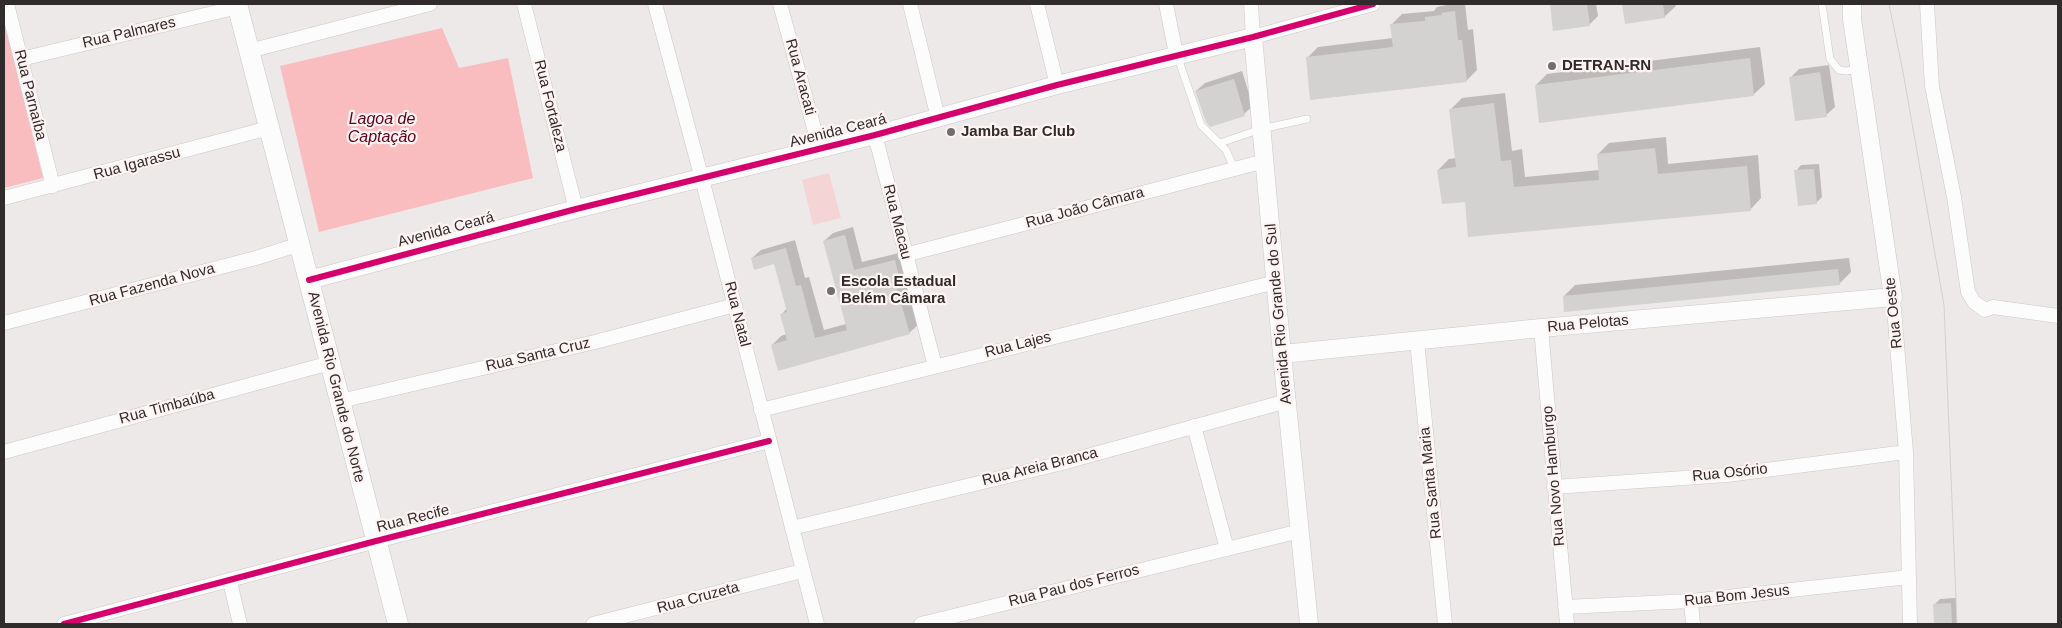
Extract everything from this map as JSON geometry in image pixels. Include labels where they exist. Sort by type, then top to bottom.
[{"type":"main road","name":"Avenida Rio Grande do Norte","points":[[238,5],[398,624]]},
{"type":"street","name":"Rua Parnaíba","points":[[7,4],[53,186]]},
{"type":"street","points":[[249,51],[396,8],[430,4]]},
{"type":"street","name":"Rua Fortaleza","points":[[524,4],[576,209]]},
{"type":"street","name":"Rua Natal","points":[[655,4],[817,624]]},
{"type":"street","name":"Rua Aracati","points":[[780,4],[820,150]]},
{"type":"street","points":[[910,4],[938,118]]},
{"type":"street","points":[[1037,4],[1057,85]]},
{"type":"street","points":[[1166,4],[1176,54]]},
{"type":"street","name":"Avenida Rio Grande do Sul","points":[[1251,4],[1282,354],[1310,624]]},
{"type":"street","name":"Avenida Ceará","points":[[309,280],[576,209],[875,136],[1057,85],[1176,54],[1253,37],[1373,4]]},
{"type":"street","name":"Rua Oeste","points":[[1852,4],[1852,19],[1894,297],[1906,452],[1910,624]]},
{"type":"street","points":[[1927,4],[1932,86],[1954,197],[1967,288],[1974,302],[1986,310],[1993,307],[2058,316]]},
{"type":"street","name":"Rua Palmares","points":[[21,59],[238,5]]},
{"type":"street","name":"Rua Igarassu","points":[[4,198],[269,128]]},
{"type":"street","name":"Rua Macau","points":[[875,136],[935,366]]},
{"type":"street","name":"Rua João Câmara","points":[[905,255],[1265,161]]},
{"type":"street","name":"Rua Fazenda Nova","points":[[4,323],[247,260],[300,244]]},
{"type":"street","name":"Rua Lajes","points":[[761,410],[1276,282]]},
{"type":"street","name":"Rua Pelotas","points":[[1282,354],[1541,328],[1894,297]]},
{"type":"street","name":"Rua Santa Cruz","points":[[340,400],[595,342],[735,305]]},
{"type":"street","name":"Rua Novo Hamburgo","points":[[1541,328],[1567,624]]},
{"type":"street","name":"Rua Santa Maria","points":[[1417,341],[1445,624]]},
{"type":"street","name":"Rua Timbaúba","points":[[4,452],[330,363]]},
{"type":"street","name":"Rua Areia Branca","points":[[792,528],[1062,463],[1287,401]]},
{"type":"street","points":[[1194,426],[1227,548]]},
{"type":"street","name":"Rua Recife","points":[[64,624],[109,619],[230,582],[376,541],[769,441]]},
{"type":"street","name":"Rua Osório","points":[[1554,487],[1728,474],[1906,452]]},
{"type":"street","name":"Rua Pau dos Ferros","points":[[921,624],[1300,531]]},
{"type":"street","name":"Rua Cruzeta","points":[[593,624],[802,570]]},
{"type":"street","name":"Rua Bom Jesus","points":[[1565,608],[1691,601],[1909,578]]},
{"type":"street","points":[[230,582],[240,624]]},
{"type":"street","points":[[1691,601],[1693,624]]},
{"type":"lane","points":[[1822,4],[1830,59],[1839,70],[1860,69]]},
{"type":"lane","points":[[1176,54],[1201,125],[1226,150],[1234,168]]},
{"type":"lane","points":[[1220,143],[1261,129],[1307,119]]},
{"type":"shaded area","points":[[829,173],[841,218],[813,225],[802,180]]},
{"type":"water","points":[[4,22],[43,178],[4,188]]},
{"type":"water","name":"Lagoa de Captação","points":[[442,28],[459,68],[508,58],[533,178],[319,232],[280,66]]},
{"type":"building","points":[[1550,4],[1587,4],[1590,26],[1553,31]]},
{"type":"building","points":[[1622,4],[1663,4],[1665,18],[1625,24]]},
{"type":"building","points":[[1455,11],[1458,40],[1462,40],[1467,82],[1310,100],[1306,57],[1393,47],[1390,24],[1425,21],[1425,17]]},
{"type":"building","points":[[1750,58],[1754,96],[1539,123],[1535,85]]},
{"type":"building","points":[[1820,72],[1827,117],[1795,121],[1789,77]]},
{"type":"building","points":[[1234,79],[1245,116],[1210,127],[1206,122],[1195,91]]},
{"type":"building","points":[[1494,103],[1501,161],[1511,160],[1514,187],[1599,180],[1597,154],[1655,148],[1658,174],[1747,166],[1751,211],[1468,237],[1465,202],[1442,204],[1437,170],[1456,167],[1449,109]]},
{"type":"building","points":[[1814,169],[1817,204],[1798,206],[1794,170]]},
{"type":"building","points":[[845,235],[854,270],[895,260],[900,282],[895,283],[910,334],[778,371],[771,345],[787,340],[780,314],[787,312],[774,264],[754,270],[751,258],[786,248],[796,286],[801,285],[815,338],[847,330],[823,241]]},
{"type":"building","points":[[1838,269],[1840,285],[1564,312],[1563,296]]},
{"type":"building","points":[[1951,603],[1952,624],[1934,624],[1933,604]]},
{"type":"tram line","points":[[1889,4],[1903,72],[1944,305],[1957,624]]},
{"type":"cycle path","points":[[309,280],[576,209],[875,135],[1057,85],[1253,37],[1373,4]]},
{"type":"cycle path","points":[[64,624],[376,541],[769,441]]},
{"type":"place","name":"DETRAN-RN","points":[[1552,66]]},
{"type":"place","name":"Jamba Bar Club","points":[[951,132]]},
{"type":"place","name":"Escola Estadual Belém Câmara","points":[[831,291]]}]
